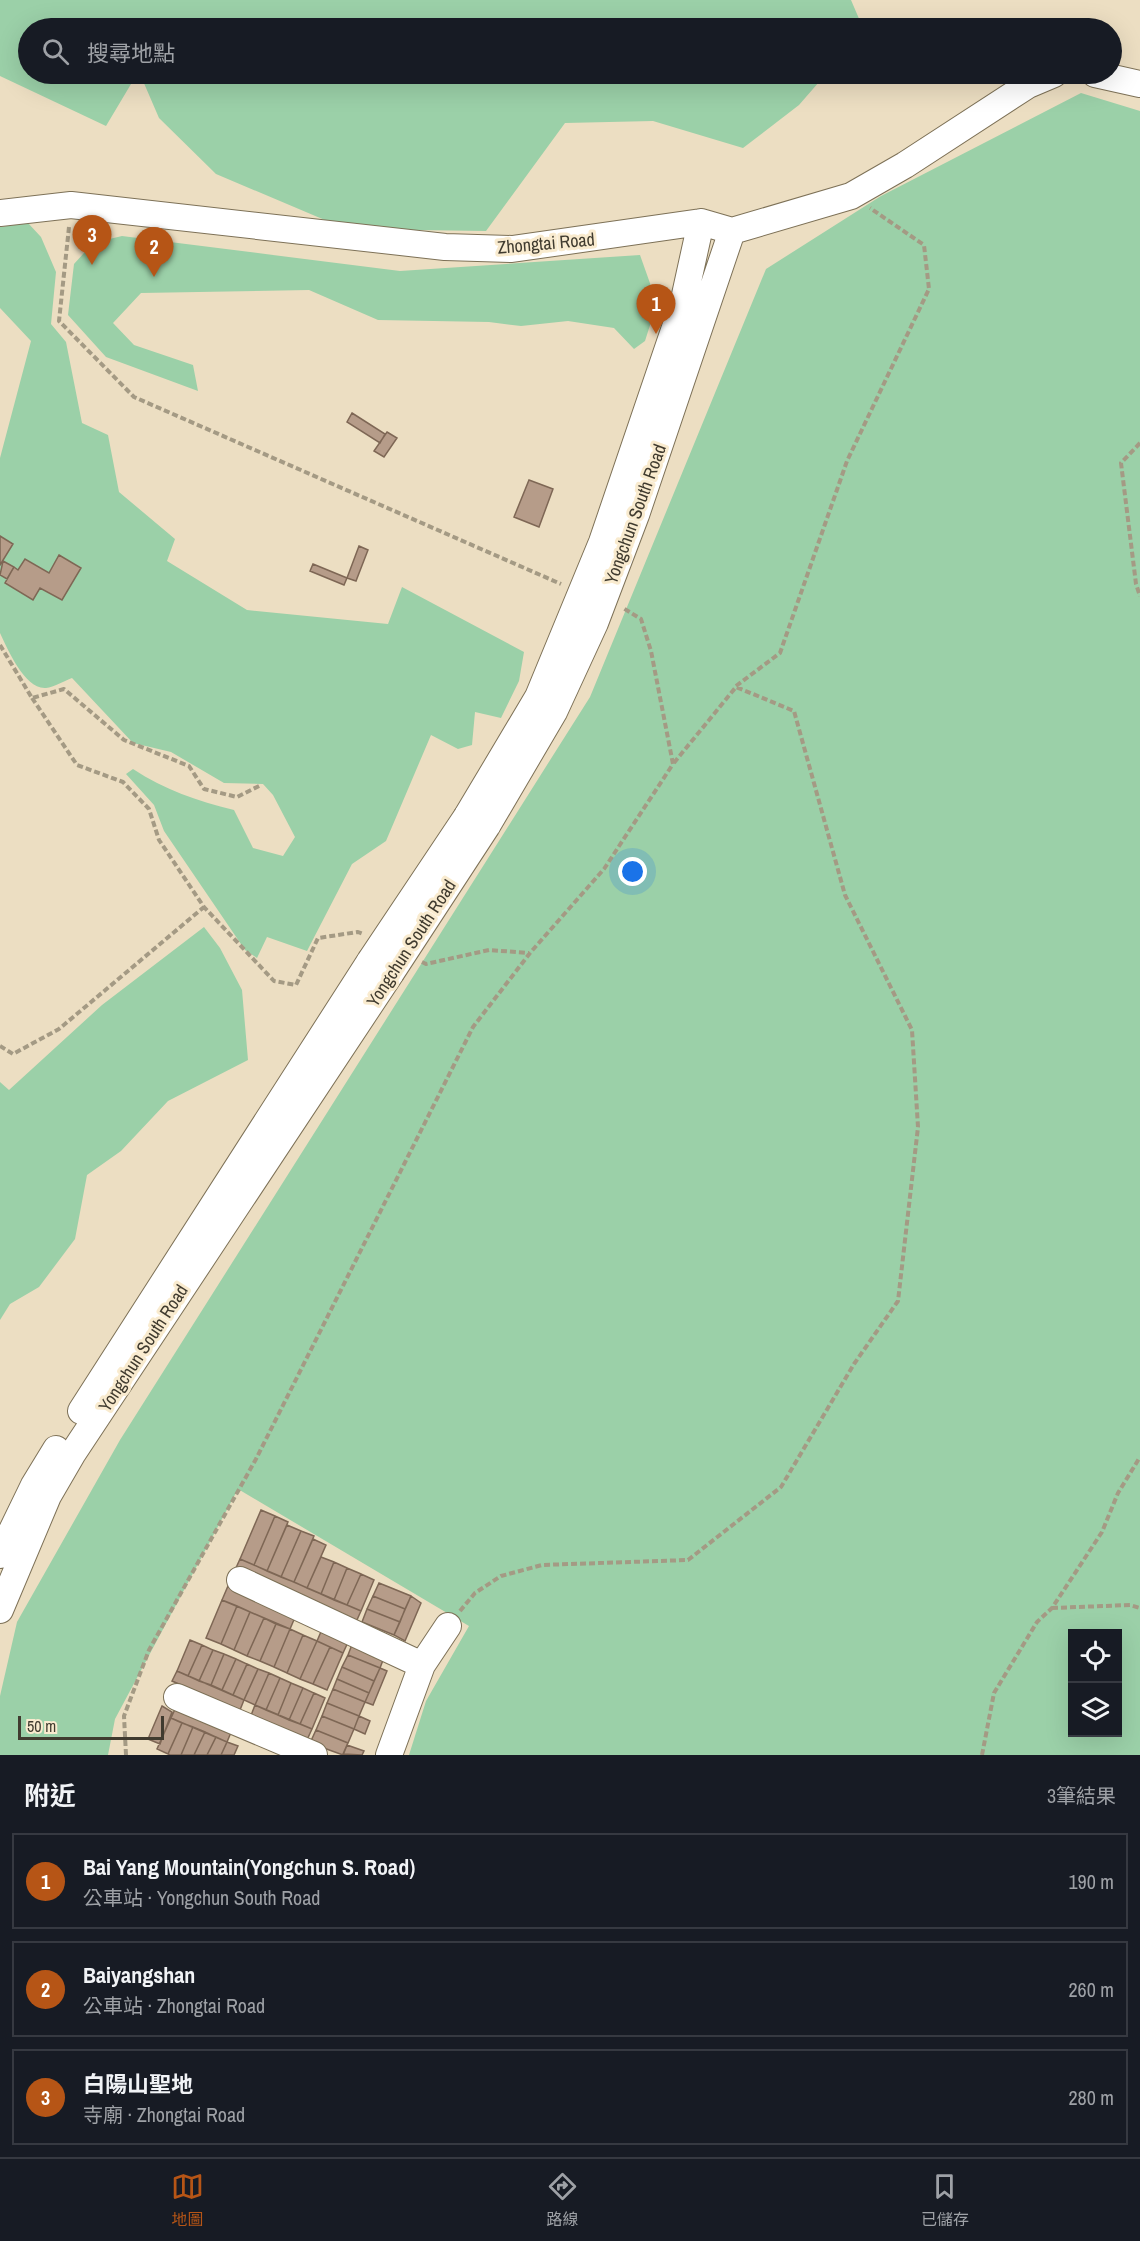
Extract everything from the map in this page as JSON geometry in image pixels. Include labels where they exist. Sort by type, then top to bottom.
[{"type":"street","points":[[1122,80],[1140,84]]},
{"type":"street","points":[[732,231],[851,196],[905,165],[1030,84]]},
{"type":"street","name":"Zhongtai Road","points":[[0,213],[71,205],[445,247],[512,249],[701,222],[732,231]]},
{"type":"street","name":"Yongchun South Road","points":[[477,821],[538,697],[602,542],[683,304],[701,222]]},
{"type":"street","name":"Yongchun South Road","points":[[0,1555],[376,957],[554,712],[595,623],[636,515],[732,231]]},
{"type":"street","name":"Yongchun South Road","points":[[0,1610],[41,1491]]},
{"type":"street","points":[[240,1580],[422,1665]]},
{"type":"street","points":[[389,1755],[422,1665],[448,1626]]},
{"type":"street","points":[[177,1697],[314,1755]]},
{"type":"path","points":[[126,1755],[124,1716],[149,1650],[256,1459],[473,1027],[530,953],[604,869],[673,764],[736,687],[780,653],[847,461],[929,289],[924,245],[851,196]]},
{"type":"path","points":[[71,205],[59,321],[134,397],[562,584]]},
{"type":"path","points":[[1140,443],[1121,463],[1136,584],[1140,596]]},
{"type":"path","points":[[621,607],[641,619],[651,651],[673,764]]},
{"type":"path","points":[[0,645],[77,765],[123,782],[149,809],[159,840],[204,907],[274,981],[296,985],[318,938],[358,932],[376,957]]},
{"type":"path","points":[[448,1626],[475,1593],[501,1576],[542,1565],[688,1560],[782,1487],[854,1364],[898,1301],[918,1127],[912,1030],[845,895],[794,711],[736,687]]},
{"type":"path","points":[[32,698],[64,689],[124,740],[189,766],[204,789],[237,797],[261,785]]},
{"type":"path","points":[[0,1046],[13,1054],[59,1029],[204,907]]},
{"type":"path","points":[[416,959],[426,964],[489,950],[530,953]]},
{"type":"path","points":[[982,1755],[994,1694],[1037,1622],[1052,1608],[1102,1532],[1118,1493],[1140,1457]]},
{"type":"path","points":[[1052,1608],[1130,1605],[1140,1608]]},
{"type":"green space","points":[[0,0],[851,0],[859,18],[18,18],[18,84],[131,84],[106,126],[0,76]]},
{"type":"green space","points":[[144,84],[817,84],[799,105],[743,148],[653,121],[565,123],[486,231],[346,229],[216,174],[159,118]]},
{"type":"green space","points":[[1081,93],[1140,111],[1140,1755],[409,1755],[426,1701],[469,1626],[238,1489],[115,1719],[108,1755],[0,1755],[0,1696],[17,1622],[120,1440],[590,697],[766,269],[881,196]]},
{"type":"green space","points":[[28,223],[41,237],[56,272],[51,324],[66,342],[82,423],[108,435],[119,492],[175,539],[167,561],[247,610],[388,624],[402,587],[524,652],[519,681],[501,718],[475,712],[472,745],[458,749],[431,735],[386,841],[352,864],[307,951],[267,937],[257,958],[245,950],[164,831],[154,805],[126,774],[133,769],[182,794],[234,810],[253,848],[283,856],[295,837],[273,795],[263,784],[224,783],[171,752],[133,743],[72,678],[46,688],[38,687],[31,682],[18,667],[0,633],[0,458],[31,341],[0,308],[0,227]]},
{"type":"green space","points":[[122,236],[400,271],[640,255],[657,303],[645,341],[634,349],[614,328],[568,321],[521,326],[489,322],[378,320],[309,290],[141,293],[113,323],[134,345],[193,365],[198,391],[106,357],[68,315],[74,264],[93,243]]},
{"type":"green space","points":[[204,927],[220,948],[242,990],[248,1060],[168,1101],[121,1151],[87,1175],[75,1239],[39,1287],[10,1304],[0,1320],[0,1082],[9,1090],[102,1005]]},
{"type":"building","points":[[352,413],[385,434],[380,443],[347,422]]},
{"type":"building","points":[[387,432],[397,438],[384,457],[374,451]]},
{"type":"building","points":[[529,480],[553,489],[539,527],[514,517]]},
{"type":"building","points":[[0,536],[13,544],[0,565]]},
{"type":"building","points":[[359,546],[368,550],[356,581],[347,578]]},
{"type":"building","points":[[59,555],[81,568],[62,600],[40,588],[33,600],[5,583],[14,567],[18,570],[25,559],[49,573]]},
{"type":"building","points":[[3,561],[14,567],[7,579],[0,575]]},
{"type":"building","points":[[313,564],[347,578],[344,585],[310,571]]},
{"type":"building","points":[[261,1510],[275,1516],[254,1565],[240,1559]]},
{"type":"building","points":[[275,1516],[288,1522],[267,1571],[254,1565]]},
{"type":"building","points":[[287,1525],[301,1531],[281,1577],[267,1571]]},
{"type":"building","points":[[301,1531],[314,1536],[294,1582],[281,1577]]},
{"type":"building","points":[[313,1539],[326,1545],[307,1588],[294,1582]]},
{"type":"building","points":[[321,1557],[334,1562],[321,1594],[307,1588]]},
{"type":"building","points":[[240,1559],[361,1611],[356,1622],[235,1570]]},
{"type":"building","points":[[334,1562],[347,1568],[334,1600],[321,1594]]},
{"type":"building","points":[[347,1568],[361,1574],[347,1605],[334,1600]]},
{"type":"building","points":[[361,1574],[374,1580],[361,1611],[347,1605]]},
{"type":"building","points":[[379,1583],[411,1596],[405,1609],[373,1596]]},
{"type":"building","points":[[228,1586],[296,1615],[290,1629],[222,1600]]},
{"type":"building","points":[[373,1596],[405,1609],[400,1622],[367,1609]]},
{"type":"building","points":[[411,1596],[421,1603],[405,1641],[394,1635]]},
{"type":"building","points":[[222,1600],[237,1606],[221,1644],[206,1638]]},
{"type":"building","points":[[237,1606],[250,1612],[234,1650],[221,1644]]},
{"type":"building","points":[[367,1609],[400,1622],[394,1635],[362,1622]]},
{"type":"building","points":[[250,1612],[264,1618],[247,1656],[234,1650]]},
{"type":"building","points":[[264,1618],[276,1624],[260,1661],[247,1656]]},
{"type":"building","points":[[276,1624],[290,1629],[274,1667],[260,1661]]},
{"type":"building","points":[[323,1627],[350,1638],[343,1653],[317,1641]]},
{"type":"building","points":[[290,1629],[303,1635],[287,1673],[274,1667]]},
{"type":"building","points":[[303,1635],[317,1641],[300,1679],[287,1673]]},
{"type":"building","points":[[190,1640],[202,1645],[188,1676],[177,1671]]},
{"type":"building","points":[[317,1641],[330,1647],[313,1684],[300,1679]]},
{"type":"building","points":[[353,1642],[385,1655],[380,1668],[348,1655]]},
{"type":"building","points":[[202,1645],[213,1650],[199,1681],[188,1676]]},
{"type":"building","points":[[330,1647],[343,1653],[327,1690],[313,1684]]},
{"type":"building","points":[[213,1650],[224,1654],[211,1685],[199,1681]]},
{"type":"building","points":[[224,1654],[236,1659],[222,1690],[211,1685]]},
{"type":"building","points":[[348,1655],[380,1668],[374,1681],[342,1667]]},
{"type":"building","points":[[236,1659],[247,1664],[233,1695],[222,1690]]},
{"type":"building","points":[[247,1664],[258,1669],[244,1700],[233,1695]]},
{"type":"building","points":[[342,1667],[374,1681],[369,1693],[337,1679]]},
{"type":"building","points":[[380,1668],[387,1671],[373,1705],[365,1702]]},
{"type":"building","points":[[258,1669],[269,1673],[255,1705],[244,1700]]},
{"type":"building","points":[[177,1671],[244,1700],[240,1710],[172,1681]]},
{"type":"building","points":[[269,1673],[280,1678],[266,1710],[255,1705]]},
{"type":"building","points":[[280,1678],[291,1683],[278,1715],[266,1710]]},
{"type":"building","points":[[337,1679],[369,1693],[365,1702],[333,1689]]},
{"type":"building","points":[[291,1683],[303,1688],[289,1720],[278,1715]]},
{"type":"building","points":[[303,1688],[314,1693],[300,1724],[289,1720]]},
{"type":"building","points":[[333,1689],[365,1702],[359,1716],[327,1703]]},
{"type":"building","points":[[314,1693],[325,1698],[312,1729],[300,1724]]},
{"type":"building","points":[[327,1703],[359,1716],[354,1729],[322,1716]]},
{"type":"building","points":[[255,1705],[312,1729],[306,1742],[250,1718]]},
{"type":"building","points":[[162,1706],[172,1712],[160,1744],[148,1739]]},
{"type":"building","points":[[176,1707],[232,1730],[227,1742],[171,1718]]},
{"type":"building","points":[[322,1716],[354,1729],[348,1743],[316,1730]]},
{"type":"building","points":[[359,1716],[370,1721],[365,1734],[354,1729]]},
{"type":"building","points":[[171,1718],[182,1723],[168,1754],[157,1749]]},
{"type":"building","points":[[182,1723],[193,1727],[181,1755],[170,1755],[168,1754]]},
{"type":"building","points":[[193,1727],[205,1732],[194,1755],[181,1755]]},
{"type":"building","points":[[316,1730],[348,1743],[343,1755],[310,1743]]},
{"type":"building","points":[[205,1732],[216,1737],[207,1755],[194,1755]]},
{"type":"building","points":[[216,1737],[227,1742],[221,1755],[207,1755]]},
{"type":"building","points":[[227,1742],[238,1746],[234,1755],[221,1755]]},
{"type":"building","points":[[347,1745],[364,1751],[362,1755],[343,1754]]},
{"type":"place","name":"白陽山聖地","points":[[92,265]]},
{"type":"place","name":"Baiyangshan","points":[[154,277]]},
{"type":"place","name":"Bai Yang Mountain(Yongchun S. Road)","points":[[656,334]]}]
